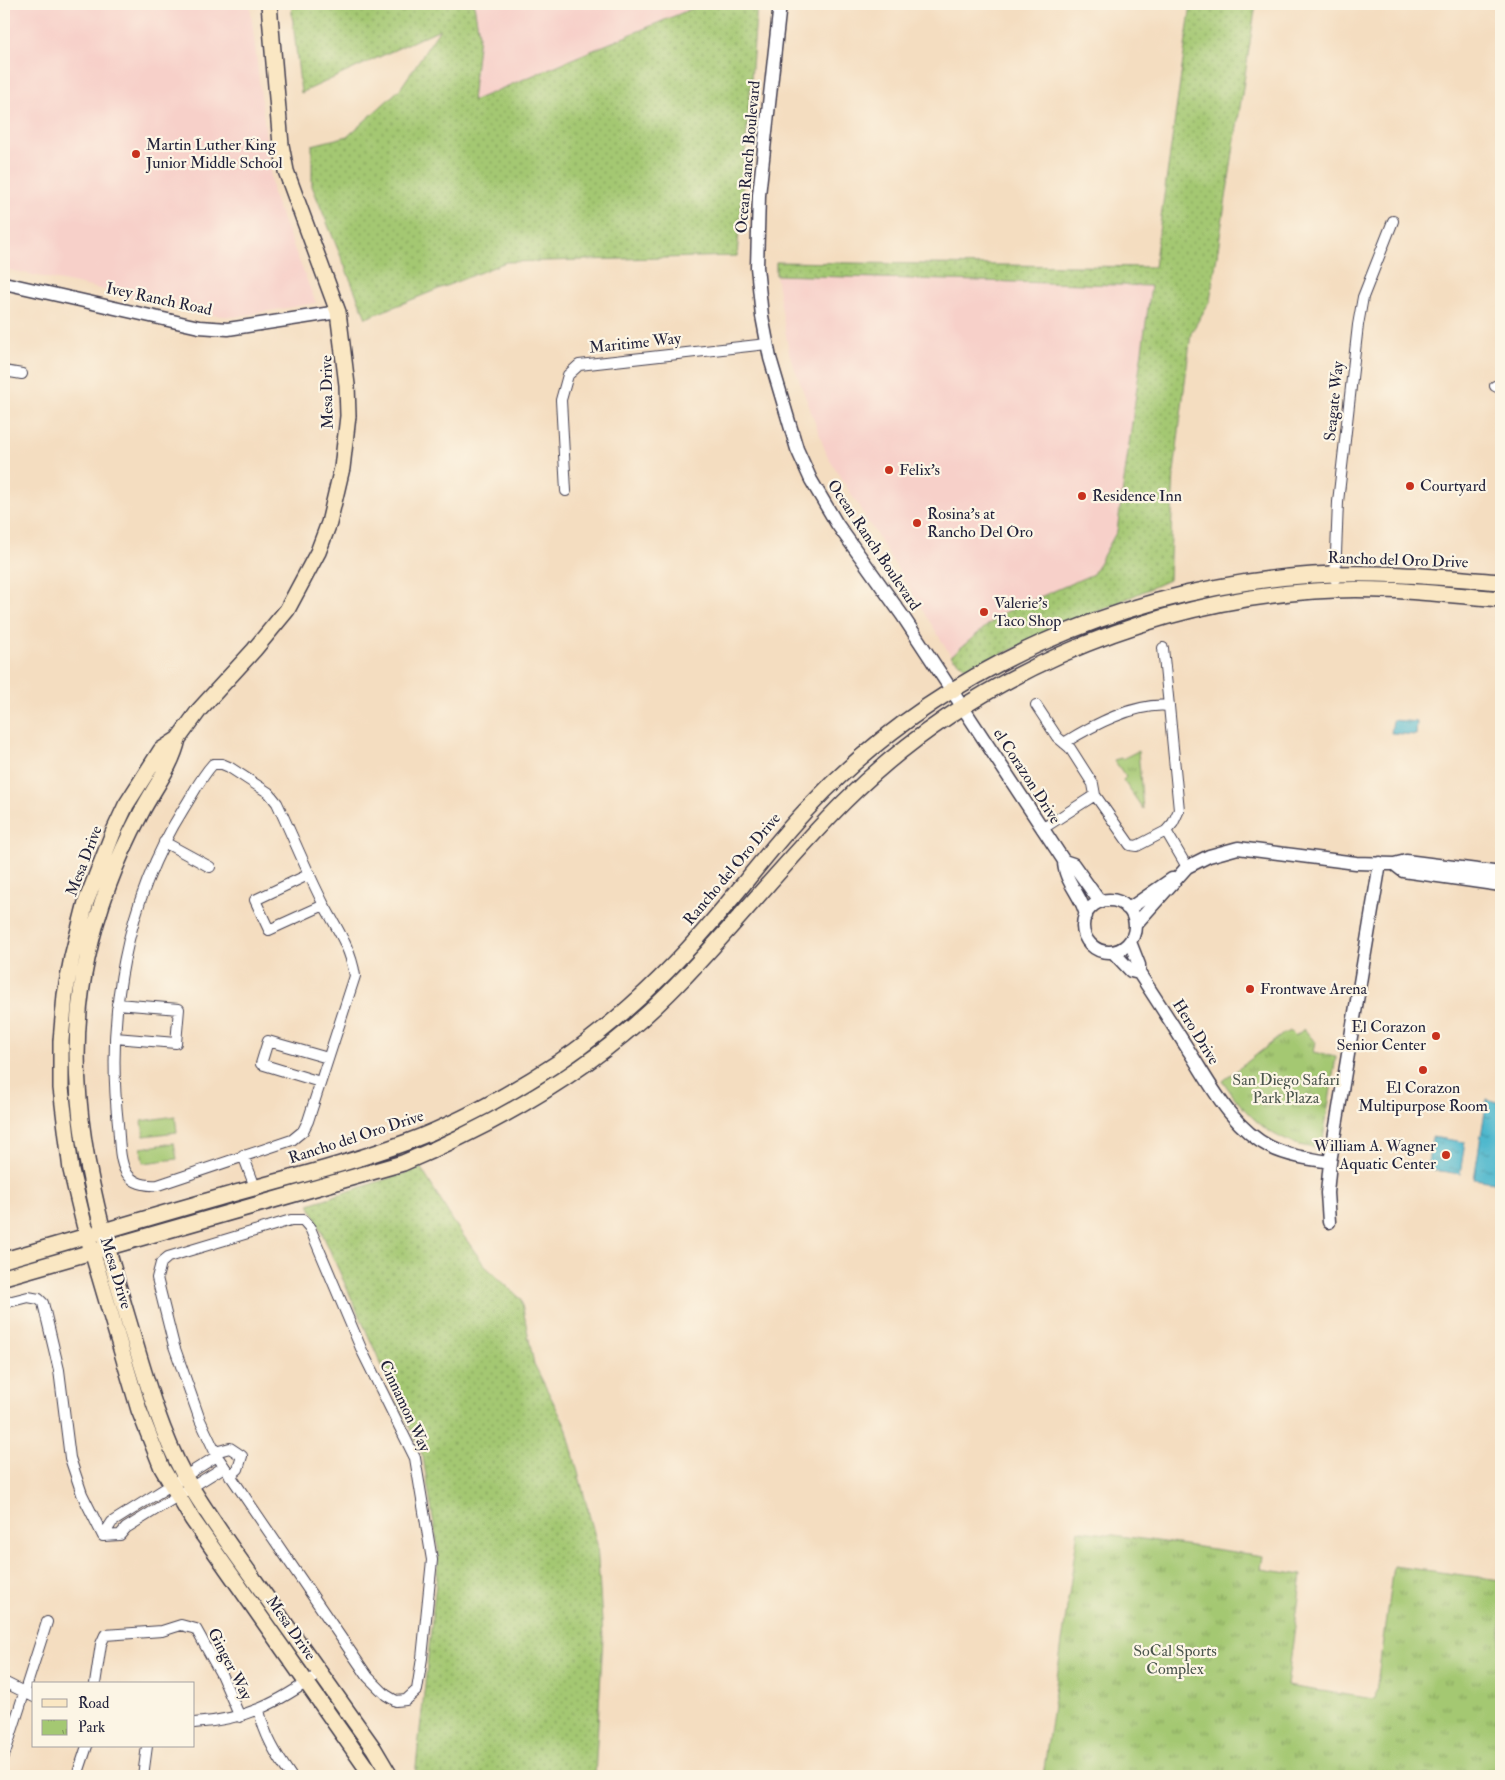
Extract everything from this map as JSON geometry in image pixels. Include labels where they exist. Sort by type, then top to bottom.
[{"type":"main road","name":"Mesa Drive","points":[[268,4],[281,145],[286,171],[338,312],[346,363],[348,416],[342,468],[329,523],[318,552],[287,610],[254,650],[200,709],[178,739],[161,750],[126,805],[99,865],[80,920],[65,995],[61,1088],[71,1170],[87,1236],[149,1438],[175,1491],[372,1776]]},
{"type":"main road","name":"Rancho del Oro Drive","points":[[4,1260],[318,1170],[410,1141],[515,1089],[589,1040],[637,999],[688,949],[782,835],[830,786],[898,726],[952,691],[1036,645],[1134,608],[1179,595],[1237,584],[1335,574],[1389,574],[1501,582]]},
{"type":"main road","name":"Rancho del Oro Drive","points":[[4,1277],[365,1175],[450,1143],[498,1119],[572,1073],[634,1025],[667,996],[855,791],[918,740],[963,708],[1038,665],[1111,633],[1183,612],[1224,603],[1312,591],[1335,590],[1388,590],[1501,599]]},
{"type":"main road","name":"Mesa Drive","points":[[178,739],[174,758],[141,813],[109,886],[87,960],[80,1012],[78,1084],[88,1172],[107,1249],[152,1400],[168,1441],[189,1482],[390,1776]]},
{"type":"main road","points":[[263,1203],[262,1198],[265,1194],[318,1170]]},
{"type":"main road","points":[[222,1215],[248,1199],[256,1187]]},
{"type":"street","name":"Ocean Ranch Boulevard","points":[[780,4],[757,224],[758,290],[767,344],[797,449],[811,480],[837,524],[963,708]]},
{"type":"street","name":"Seagate Way","points":[[1335,590],[1338,502],[1358,325],[1363,297],[1393,221]]},
{"type":"street","name":"Ivey Ranch Road","points":[[4,282],[199,327],[228,329],[338,312]]},
{"type":"street","name":"Maritime Way","points":[[566,491],[561,400],[568,375],[579,365],[767,344]]},
{"type":"street","points":[[4,371],[22,374]]},
{"type":"street","points":[[1036,705],[1057,738],[1070,748],[1093,784],[1095,796],[1130,845],[1138,846],[1166,831],[1173,823],[1179,810],[1164,648]]},
{"type":"street","points":[[1064,743],[1087,729],[1148,705],[1169,706]]},
{"type":"street","name":"el Corazon Drive","points":[[963,708],[1064,861],[1064,871],[1086,916]]},
{"type":"street","points":[[213,764],[222,764],[269,793],[277,802],[324,904],[343,938],[355,976],[303,1131],[292,1140],[243,1154],[158,1185],[145,1186],[135,1182],[126,1174],[122,1162],[115,1096],[115,1038],[122,967],[136,913],[164,842],[213,764]]},
{"type":"street","points":[[1042,829],[1095,796]]},
{"type":"street","points":[[1166,831],[1184,871]]},
{"type":"street","points":[[164,842],[210,867]]},
{"type":"street","points":[[1127,908],[1209,856],[1238,848],[1356,863],[1394,864],[1406,860],[1501,873]]},
{"type":"street","name":"el Corazon Drive","points":[[1064,861],[1073,864],[1100,902]]},
{"type":"street","points":[[1329,1222],[1327,1193],[1330,1162],[1380,863]]},
{"type":"street","points":[[1394,864],[1403,871],[1501,885]]},
{"type":"street","points":[[1135,925],[1127,908],[1114,901],[1100,902],[1094,905],[1086,916],[1084,931],[1090,943],[1099,950],[1113,952],[1130,942],[1135,925],[1184,871]]},
{"type":"street","points":[[310,874],[255,900],[269,930],[324,904]]},
{"type":"street","name":"Hero Drive","points":[[1130,942],[1139,973],[1212,1088],[1249,1133],[1288,1154],[1330,1162]]},
{"type":"street","name":"Hero Drive","points":[[1113,952],[1131,970],[1139,973]]},
{"type":"street","points":[[115,1038],[176,1042],[179,1009],[117,1004]]},
{"type":"street","points":[[320,1082],[261,1064],[268,1041],[328,1058]]},
{"type":"street","points":[[243,1154],[256,1187]]},
{"type":"street","name":"Cinnamon Way","points":[[291,1220],[303,1220],[310,1228],[363,1353],[415,1458],[432,1560],[417,1690],[406,1700],[396,1701],[391,1698],[368,1677],[227,1472],[200,1420],[174,1346],[157,1278],[161,1262],[168,1257],[291,1220]]},
{"type":"street","points":[[4,1303],[28,1297],[39,1299],[43,1303],[59,1370],[70,1458],[82,1494],[103,1536],[120,1535],[126,1528],[189,1482],[216,1454],[230,1448],[242,1456],[238,1469],[189,1482]]},
{"type":"street","points":[[32,1682],[47,1622]]},
{"type":"street","name":"Ginger Way","points":[[95,1682],[101,1644],[106,1635],[162,1631],[181,1625],[192,1627],[196,1629],[221,1674],[240,1717]]},
{"type":"street","points":[[195,1723],[240,1717],[259,1710],[320,1673]]},
{"type":"street","points":[[4,1682],[29,1695]]},
{"type":"street","points":[[4,1756],[29,1695],[32,1683]]},
{"type":"street","name":"Ginger Way","points":[[259,1710],[261,1723],[278,1757],[291,1776]]},
{"type":"street","points":[[77,1776],[85,1748]]},
{"type":"street","points":[[143,1776],[147,1748]]},
{"type":"shaded area","name":"Martin Luther King Junior Middle School","points":[[4,4],[250,4],[273,195],[316,303],[234,317],[201,314],[91,287],[4,269]]},
{"type":"shaded area","points":[[474,4],[703,4],[472,102],[479,35]]},
{"type":"shaded area","points":[[776,275],[1151,286],[1117,531],[1093,574],[1001,614],[951,656],[827,455],[789,353]]},
{"type":"green space","points":[[291,4],[474,4],[479,35],[472,101],[703,4],[757,4],[737,256],[506,262],[366,318],[312,186],[312,145],[348,136],[400,89],[440,29],[301,93]]},
{"type":"green space","points":[[1191,4],[1256,4],[1210,301],[1191,333],[1174,472],[1169,580],[968,669],[951,656],[1001,614],[1093,574],[1117,531],[1151,286],[776,275],[776,262],[1154,267]]},
{"type":"green space","points":[[1138,751],[1143,809],[1123,780],[1126,777],[1114,760],[1122,759]]},
{"type":"green space","name":"San Diego Safari Park Plaza","points":[[1304,1029],[1315,1042],[1313,1052],[1336,1057],[1323,1139],[1319,1147],[1315,1148],[1300,1145],[1273,1134],[1251,1116],[1223,1081],[1283,1034],[1290,1031],[1295,1036]]},
{"type":"green space","points":[[175,1116],[177,1132],[144,1136],[142,1121]]},
{"type":"green space","points":[[174,1143],[177,1159],[143,1163],[141,1148]]},
{"type":"green space","points":[[421,1168],[453,1221],[485,1266],[521,1299],[534,1364],[566,1427],[597,1544],[603,1638],[595,1776],[415,1776],[439,1555],[423,1457],[309,1204]]},
{"type":"green space","name":"SoCal Sports Complex","points":[[1078,1530],[1263,1556],[1261,1569],[1302,1575],[1287,1686],[1375,1699],[1393,1566],[1501,1580],[1501,1776],[1043,1776]]},
{"type":"water","points":[[1393,720],[1417,722],[1416,735],[1391,733]]},
{"type":"water","points":[[1487,1099],[1501,1103],[1501,1183],[1474,1179]]},
{"type":"water","name":"William A. Wagner Aquatic Center","points":[[1432,1137],[1465,1142],[1460,1174],[1427,1169]]},
{"type":"place","name":"Martin Luther King Junior Middle School","points":[[136,154]]},
{"type":"place","name":"Felix's","points":[[889,470]]},
{"type":"place","name":"Courtyard","points":[[1410,486]]},
{"type":"place","name":"Residence Inn","points":[[1082,496]]},
{"type":"place","name":"Rosina's at Rancho Del Oro","points":[[917,523]]},
{"type":"place","name":"Valerie's Taco Shop","points":[[984,612]]},
{"type":"place","name":"Frontwave Arena","points":[[1250,989]]},
{"type":"place","name":"El Corazon Senior Center","points":[[1436,1036]]},
{"type":"place","name":"El Corazon Multipurpose Room","points":[[1423,1070]]},
{"type":"place","name":"William A. Wagner Aquatic Center","points":[[1446,1155]]}]
